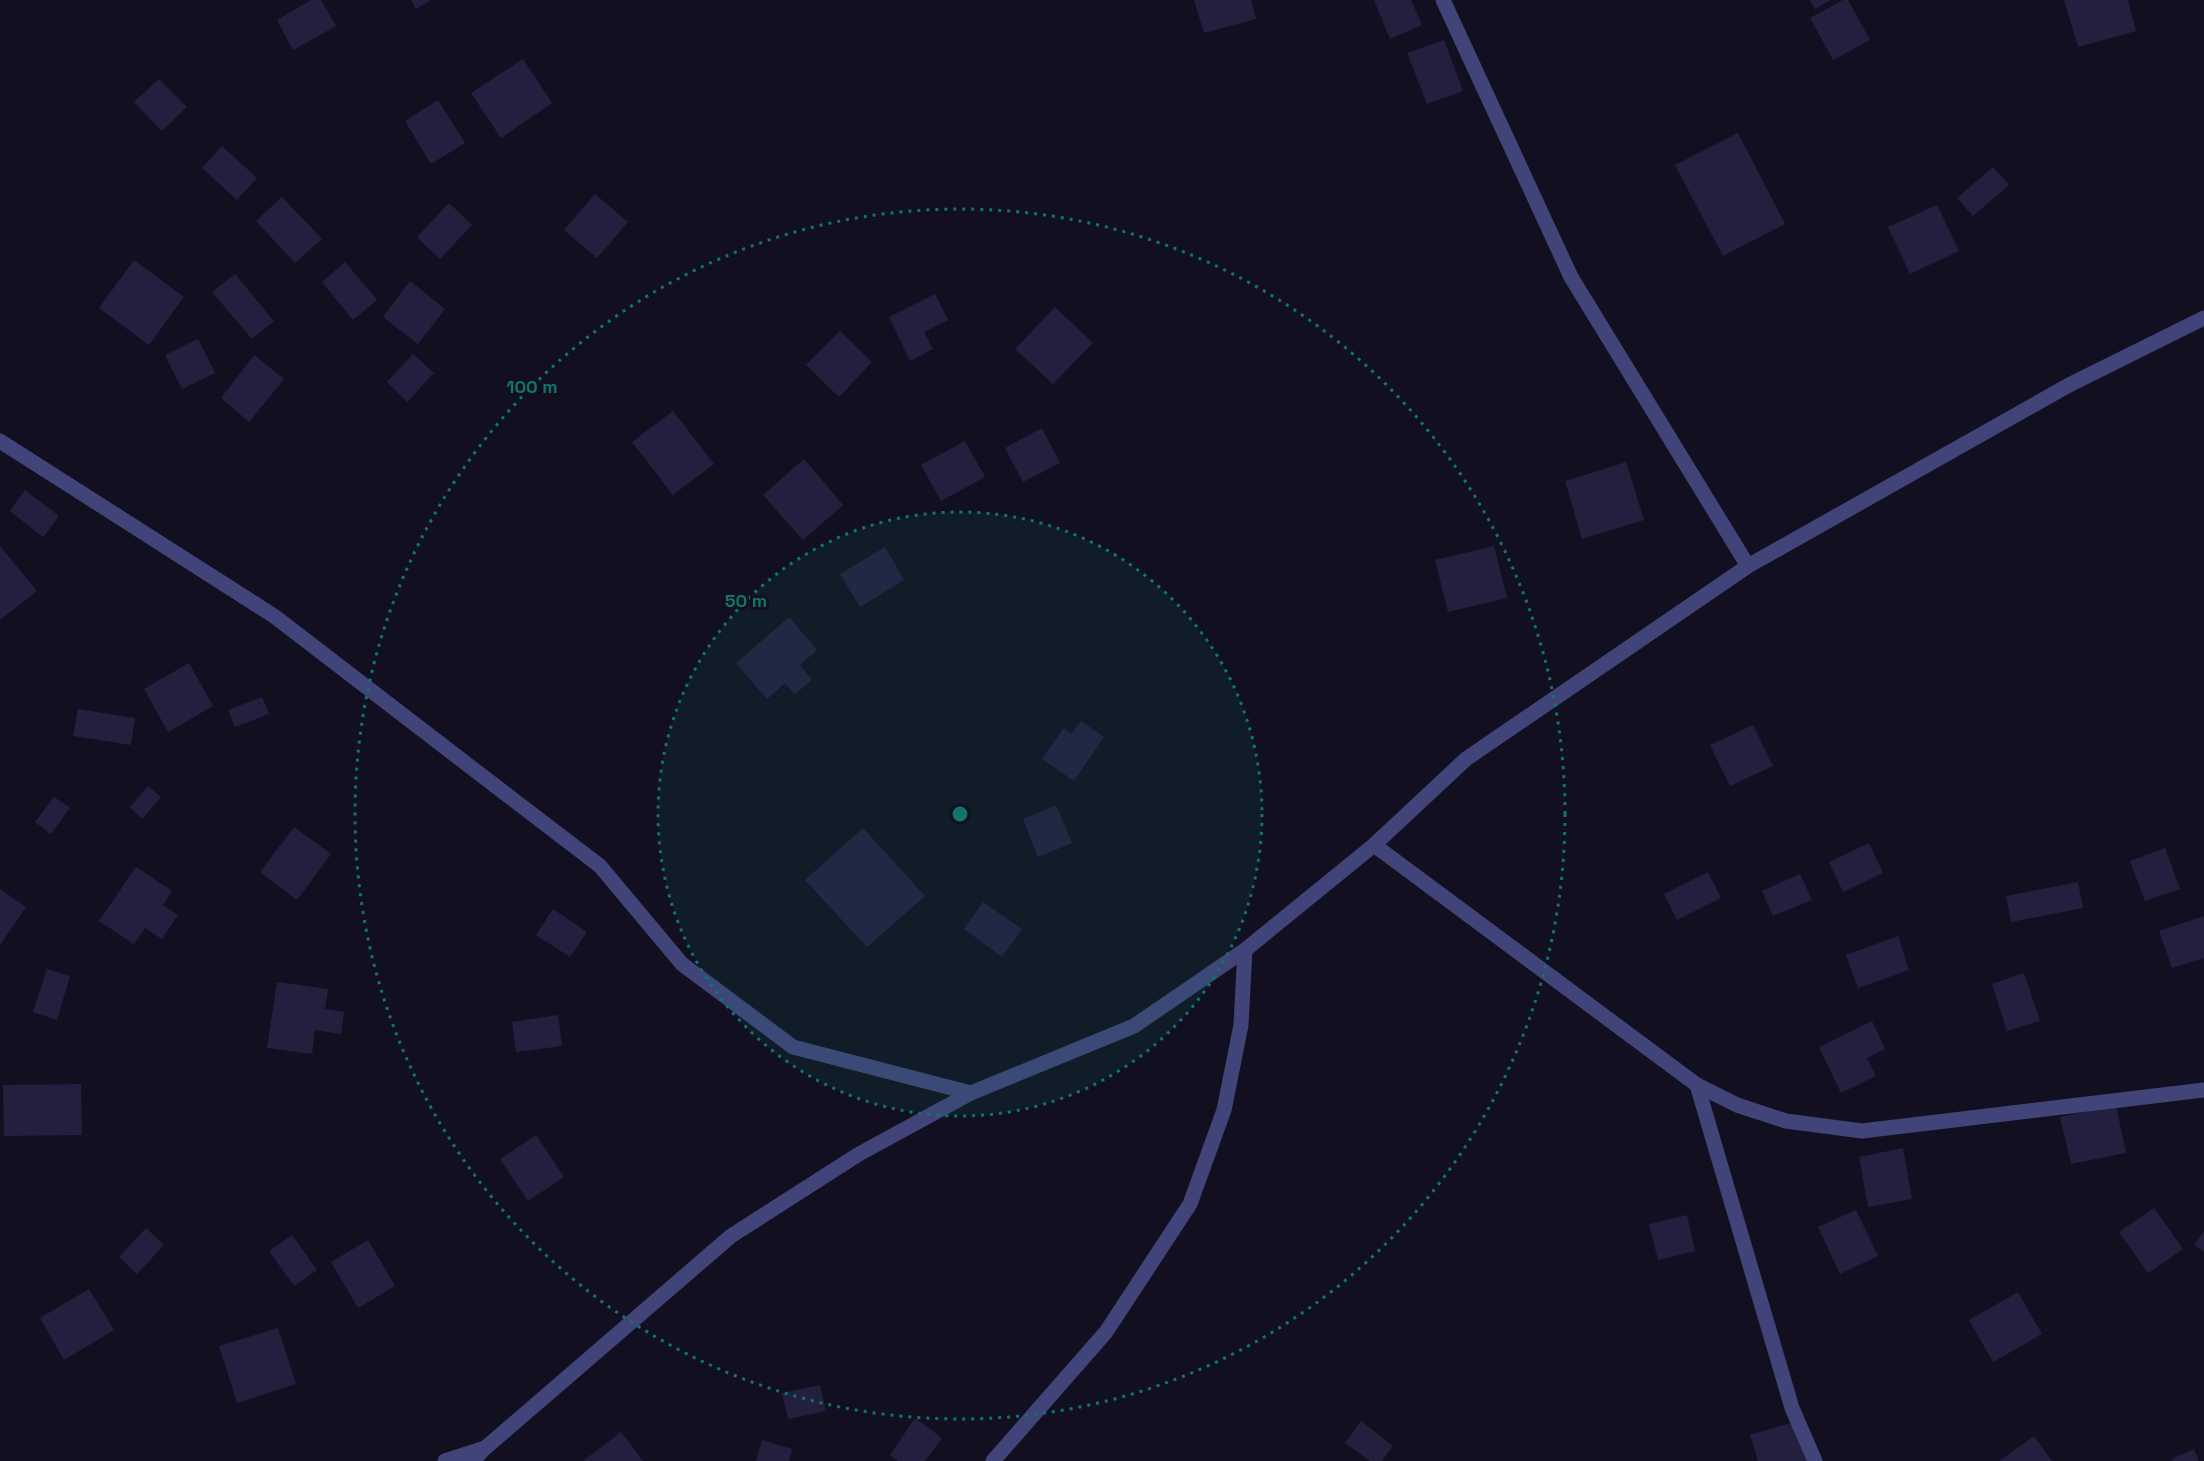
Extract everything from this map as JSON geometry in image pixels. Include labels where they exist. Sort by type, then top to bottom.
[{"type":"street","points":[[1443,0],[1570,277],[1748,566]]},
{"type":"street","points":[[472,1461],[731,1236],[859,1154],[971,1093],[1134,1026],[1245,950],[1374,846],[1466,759],[1748,566],[2069,385],[2204,318]]},
{"type":"street","points":[[0,441],[274,616],[480,773],[600,866],[682,964],[793,1047],[971,1093]]},
{"type":"street","points":[[1374,846],[1697,1085],[1737,1106],[1785,1121],[1863,1131],[2204,1090]]},
{"type":"street","points":[[993,1461],[1106,1332],[1190,1204],[1224,1110],[1241,1025],[1245,950]]},
{"type":"street","points":[[1697,1085],[1792,1408],[1815,1461]]},
{"type":"street","points":[[445,1461],[484,1449]]},
{"type":"building","points":[[311,0],[321,0],[336,26],[293,50],[277,20]]},
{"type":"building","points":[[411,0],[431,0],[416,9]]},
{"type":"building","points":[[1194,0],[1251,0],[1256,19],[1204,33]]},
{"type":"building","points":[[1374,0],[1411,0],[1422,25],[1390,39]]},
{"type":"building","points":[[1810,0],[1831,0],[1815,9]]},
{"type":"building","points":[[1843,0],[1848,0],[1870,40],[1833,60],[1810,18]]},
{"type":"building","points":[[2064,0],[2128,0],[2136,31],[2078,47]]},
{"type":"building","points":[[1444,40],[1463,91],[1427,104],[1407,53]]},
{"type":"building","points":[[523,59],[552,103],[501,138],[471,93]]},
{"type":"building","points":[[159,79],[187,107],[162,131],[134,102]]},
{"type":"building","points":[[438,100],[465,143],[431,164],[405,121]]},
{"type":"building","points":[[1738,133],[1785,224],[1723,256],[1675,165]]},
{"type":"building","points":[[222,146],[257,178],[237,200],[202,168]]},
{"type":"building","points":[[1993,167],[2009,185],[1973,216],[1957,198]]},
{"type":"building","points":[[595,194],[628,222],[597,258],[564,230]]},
{"type":"building","points":[[282,197],[322,239],[295,263],[256,221]]},
{"type":"building","points":[[449,203],[472,225],[440,259],[417,237]]},
{"type":"building","points":[[1937,205],[1959,251],[1910,274],[1888,227]]},
{"type":"building","points":[[134,260],[184,297],[149,345],[99,308]]},
{"type":"building","points":[[345,262],[377,300],[353,320],[322,282]]},
{"type":"building","points":[[235,274],[274,321],[252,339],[212,292]]},
{"type":"building","points":[[410,281],[445,309],[418,344],[383,317]]},
{"type":"building","points":[[935,294],[948,320],[924,332],[933,349],[910,361],[889,317]]},
{"type":"building","points":[[1055,307],[1093,343],[1053,384],[1015,349]]},
{"type":"building","points":[[840,331],[872,362],[839,397],[806,365]]},
{"type":"building","points":[[198,339],[215,373],[182,389],[165,355]]},
{"type":"building","points":[[413,354],[434,373],[407,402],[387,382]]},
{"type":"building","points":[[254,355],[284,379],[249,422],[221,398]]},
{"type":"building","points":[[673,411],[714,464],[673,495],[632,442]]},
{"type":"building","points":[[1042,428],[1060,463],[1023,482],[1005,448]]},
{"type":"building","points":[[965,441],[985,477],[941,501],[921,465]]},
{"type":"building","points":[[804,459],[843,505],[803,540],[763,495]]},
{"type":"building","points":[[1626,462],[1644,520],[1582,539],[1565,481]]},
{"type":"building","points":[[25,490],[59,516],[43,537],[10,511]]},
{"type":"building","points":[[0,546],[37,591],[0,620]]},
{"type":"building","points":[[1494,546],[1507,598],[1448,612],[1435,560]]},
{"type":"building","points":[[885,547],[904,580],[860,607],[840,574]]},
{"type":"building","points":[[789,617],[817,650],[800,665],[812,680],[795,694],[785,683],[767,699],[736,663]]},
{"type":"building","points":[[189,663],[213,706],[168,732],[144,689]]},
{"type":"building","points":[[262,697],[269,714],[235,727],[228,710]]},
{"type":"building","points":[[78,709],[135,718],[131,745],[73,736]]},
{"type":"building","points":[[1081,721],[1104,737],[1074,781],[1042,759],[1064,728],[1071,734]]},
{"type":"building","points":[[1753,725],[1773,766],[1730,786],[1710,745]]},
{"type":"building","points":[[148,786],[161,797],[142,819],[130,807]]},
{"type":"building","points":[[54,797],[70,808],[51,834],[35,822]]},
{"type":"building","points":[[1056,805],[1072,843],[1038,857],[1023,819]]},
{"type":"building","points":[[294,827],[331,854],[297,900],[260,872]]},
{"type":"building","points":[[863,828],[925,896],[867,947],[805,880]]},
{"type":"building","points":[[1869,843],[1883,873],[1843,892],[1829,862]]},
{"type":"building","points":[[2165,848],[2180,889],[2145,901],[2130,861]]},
{"type":"building","points":[[136,867],[172,891],[163,905],[178,915],[162,939],[145,928],[134,944],[99,921]]},
{"type":"building","points":[[1708,872],[1721,898],[1677,920],[1664,894]]},
{"type":"building","points":[[1800,874],[1812,900],[1773,916],[1762,891]]},
{"type":"building","points":[[2078,882],[2083,908],[2011,922],[2006,896]]},
{"type":"building","points":[[0,889],[26,907],[0,945]]},
{"type":"building","points":[[983,902],[1022,929],[1002,957],[964,929]]},
{"type":"building","points":[[553,909],[587,932],[570,957],[536,935]]},
{"type":"building","points":[[2204,916],[2204,958],[2172,968],[2159,931]]},
{"type":"building","points":[[1898,936],[1909,970],[1858,988],[1846,955]]},
{"type":"building","points":[[47,969],[70,976],[57,1020],[33,1012]]},
{"type":"building","points":[[2024,973],[2040,1021],[2007,1031],[1992,984]]},
{"type":"building","points":[[277,982],[328,989],[325,1009],[344,1012],[341,1034],[315,1030],[312,1054],[267,1048]]},
{"type":"building","points":[[558,1015],[562,1046],[516,1052],[512,1022]]},
{"type":"building","points":[[1872,1021],[1885,1049],[1867,1058],[1876,1076],[1841,1093],[1819,1047]]},
{"type":"building","points":[[81,1084],[82,1135],[4,1136],[3,1085]]},
{"type":"building","points":[[2116,1105],[2126,1153],[2071,1164],[2060,1117]]},
{"type":"building","points":[[536,1135],[564,1177],[528,1201],[500,1159]]},
{"type":"building","points":[[1903,1148],[1912,1199],[1868,1207],[1859,1157]]},
{"type":"building","points":[[2154,1208],[2183,1249],[2148,1273],[2119,1232]]},
{"type":"building","points":[[1856,1210],[1878,1256],[1840,1274],[1818,1227]]},
{"type":"building","points":[[1687,1215],[1695,1251],[1658,1260],[1649,1224]]},
{"type":"building","points":[[146,1228],[164,1245],[137,1274],[119,1257]]},
{"type":"building","points":[[2204,1231],[2204,1252],[2194,1245]]},
{"type":"building","points":[[292,1235],[317,1270],[294,1286],[269,1251]]},
{"type":"building","points":[[368,1240],[395,1286],[358,1308],[331,1262]]},
{"type":"building","points":[[89,1289],[114,1330],[64,1360],[40,1318]]},
{"type":"building","points":[[2018,1292],[2042,1334],[1993,1362],[1969,1320]]},
{"type":"building","points":[[278,1328],[296,1384],[237,1403],[219,1346]]},
{"type":"building","points":[[820,1385],[826,1411],[788,1419],[782,1393]]},
{"type":"building","points":[[915,1418],[942,1438],[925,1461],[898,1461],[890,1455]]},
{"type":"building","points":[[1361,1421],[1393,1446],[1382,1461],[1370,1461],[1345,1443]]},
{"type":"building","points":[[1797,1421],[1809,1461],[1758,1461],[1750,1435]]},
{"type":"building","points":[[621,1432],[643,1461],[583,1461]]},
{"type":"building","points":[[2034,1436],[2052,1461],[1999,1461]]},
{"type":"building","points":[[762,1440],[792,1449],[789,1461],[756,1461]]},
{"type":"building","points":[[2194,1449],[2199,1461],[2173,1461],[2172,1459]]}]
